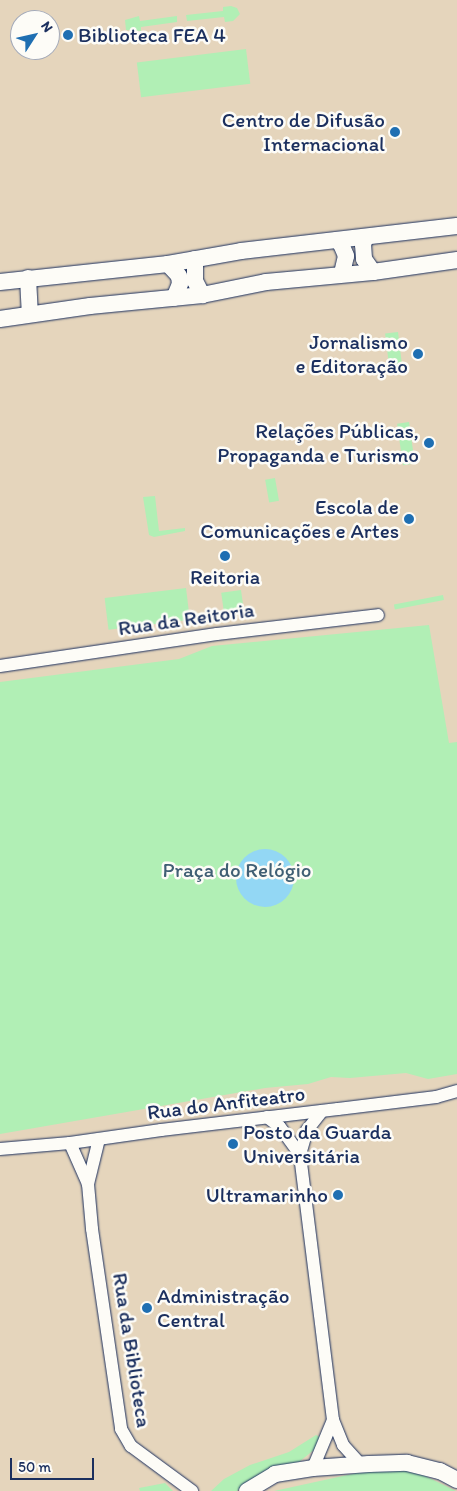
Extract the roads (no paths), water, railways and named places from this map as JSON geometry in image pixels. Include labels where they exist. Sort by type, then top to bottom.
[{"type":"street","points":[[0,282],[168,264],[241,251],[457,226]]},
{"type":"street","points":[[366,237],[363,244],[364,259],[373,272]]},
{"type":"street","points":[[337,240],[341,244],[346,256],[342,273]]},
{"type":"street","points":[[195,259],[195,281],[202,295]]},
{"type":"street","points":[[0,319],[202,295],[266,282],[342,273],[373,272],[457,260]]},
{"type":"street","points":[[168,264],[179,276],[180,284],[174,298]]},
{"type":"street","points":[[28,278],[30,314]]},
{"type":"street","name":"Rua da Reitoria","points":[[0,666],[217,634],[378,615]]},
{"type":"street","name":"Rua do Anfiteatro","points":[[0,1149],[70,1144],[267,1117],[436,1097],[457,1091]]},
{"type":"street","points":[[322,1111],[307,1130],[300,1154],[333,1420],[344,1444],[361,1465]]},
{"type":"street","points":[[267,1117],[280,1128],[300,1154]]},
{"type":"street","name":"Rua da Biblioteca","points":[[99,1139],[88,1184],[92,1229],[121,1428],[130,1446],[192,1491]]},
{"type":"street","name":"Rua da Biblioteca","points":[[70,1144],[88,1184]]},
{"type":"street","points":[[313,1468],[333,1420]]},
{"type":"street","points":[[247,1491],[275,1474],[313,1468],[361,1465],[408,1463],[440,1471],[457,1480]]},
{"type":"water","points":[[265,849],[281,854],[289,862],[294,878],[289,894],[281,902],[265,907],[249,902],[241,894],[236,878],[241,862],[249,854]]},
{"type":"place","name":"Biblioteca FEA 4","points":[[68,35]]},
{"type":"place","name":"Centro de Difusão Internacional","points":[[395,132]]},
{"type":"place","name":"Jornalismo e Editoração","points":[[418,354]]},
{"type":"place","name":"Relações Públicas, Propaganda e Turismo","points":[[429,443]]},
{"type":"place","name":"Escola de Comunicações e Artes","points":[[409,519]]},
{"type":"place","name":"Reitoria","points":[[225,556]]},
{"type":"place","name":"Posto da Guarda Universitária","points":[[233,1144]]},
{"type":"place","name":"Ultramarinho","points":[[338,1195]]},
{"type":"place","name":"Administração Central","points":[[147,1308]]},
{"type":"park label","name":"Praça do Relógio","points":[[237,870]]}]
